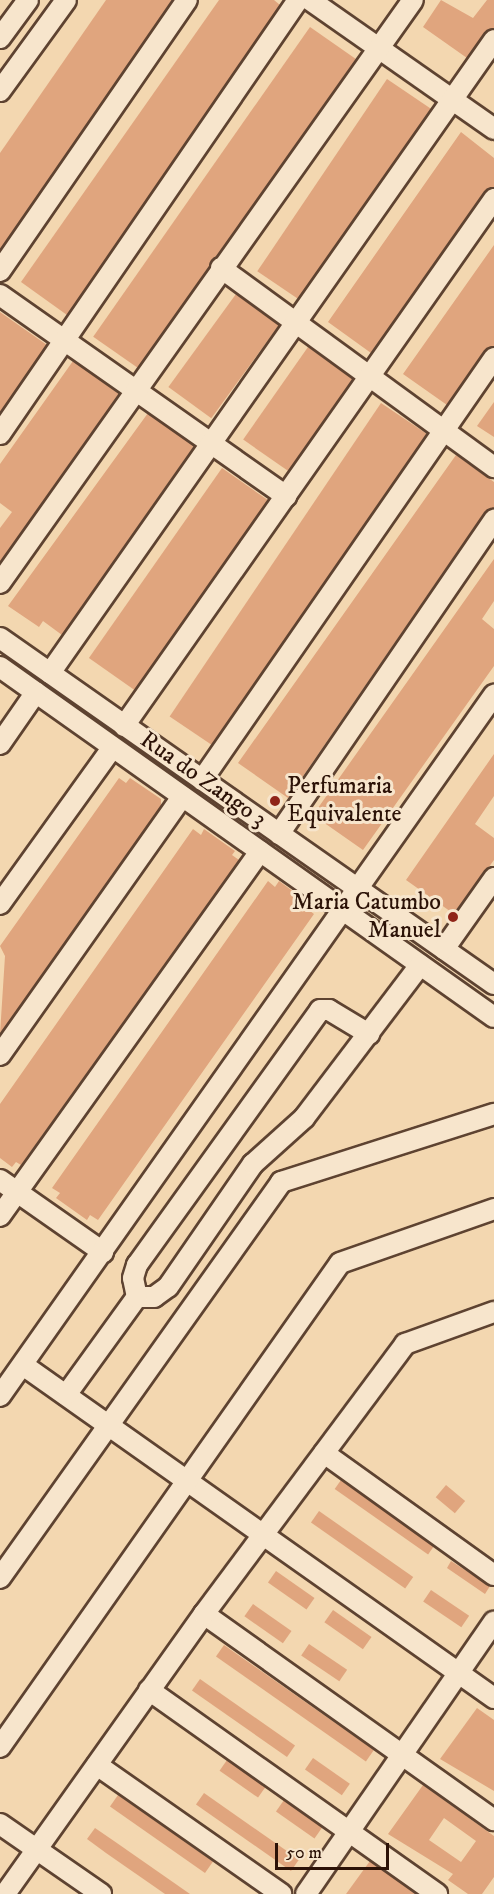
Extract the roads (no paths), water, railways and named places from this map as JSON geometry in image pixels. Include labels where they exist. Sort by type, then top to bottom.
[{"type":"street","points":[[0,38],[28,0]]},
{"type":"street","points":[[0,91],[66,0]]},
{"type":"street","points":[[0,271],[187,0]]},
{"type":"street","points":[[0,434],[298,0]]},
{"type":"street","points":[[310,0],[494,129]]},
{"type":"street","points":[[0,583],[135,389],[413,0]]},
{"type":"street","points":[[50,673],[298,326],[494,40]]},
{"type":"street","points":[[124,726],[494,199]]},
{"type":"street","points":[[221,268],[369,379],[494,466]]},
{"type":"street","points":[[0,295],[286,496]]},
{"type":"street","points":[[202,780],[494,358]]},
{"type":"street","points":[[279,834],[494,520]]},
{"type":"street","points":[[0,638],[494,984]]},
{"type":"street","name":"Rua do Zango 3","points":[[0,667],[494,1017]]},
{"type":"street","points":[[0,744],[36,692]]},
{"type":"street","points":[[0,1396],[494,695]]},
{"type":"street","points":[[0,904],[112,748]]},
{"type":"street","points":[[0,1055],[182,797]]},
{"type":"street","points":[[0,1216],[260,851]]},
{"type":"street","points":[[444,949],[494,878]]},
{"type":"street","points":[[137,1297],[154,1297],[168,1287],[253,1164],[293,1132],[420,965]]},
{"type":"street","points":[[66,1395],[137,1297],[133,1278],[137,1265],[320,1011],[329,1010],[369,1034]]},
{"type":"street","points":[[0,1578],[286,1178],[494,1114]]},
{"type":"street","points":[[0,1180],[103,1252]]},
{"type":"street","points":[[0,1747],[345,1259],[494,1209]]},
{"type":"street","points":[[5,1894],[148,1690],[405,1344],[494,1312]]},
{"type":"street","points":[[23,1365],[494,1698]]},
{"type":"street","points":[[324,1453],[494,1575]]},
{"type":"street","points":[[204,1614],[494,1820]]},
{"type":"street","points":[[306,1894],[494,1621]]},
{"type":"street","points":[[148,1690],[437,1894]]},
{"type":"street","points":[[97,1765],[281,1894]]},
{"type":"street","points":[[0,1824],[101,1894]]},
{"type":"place","name":"Perfumaria Equivalente","points":[[275,801]]},
{"type":"place","name":"Maria Catumbo Manuel","points":[[453,917]]}]
